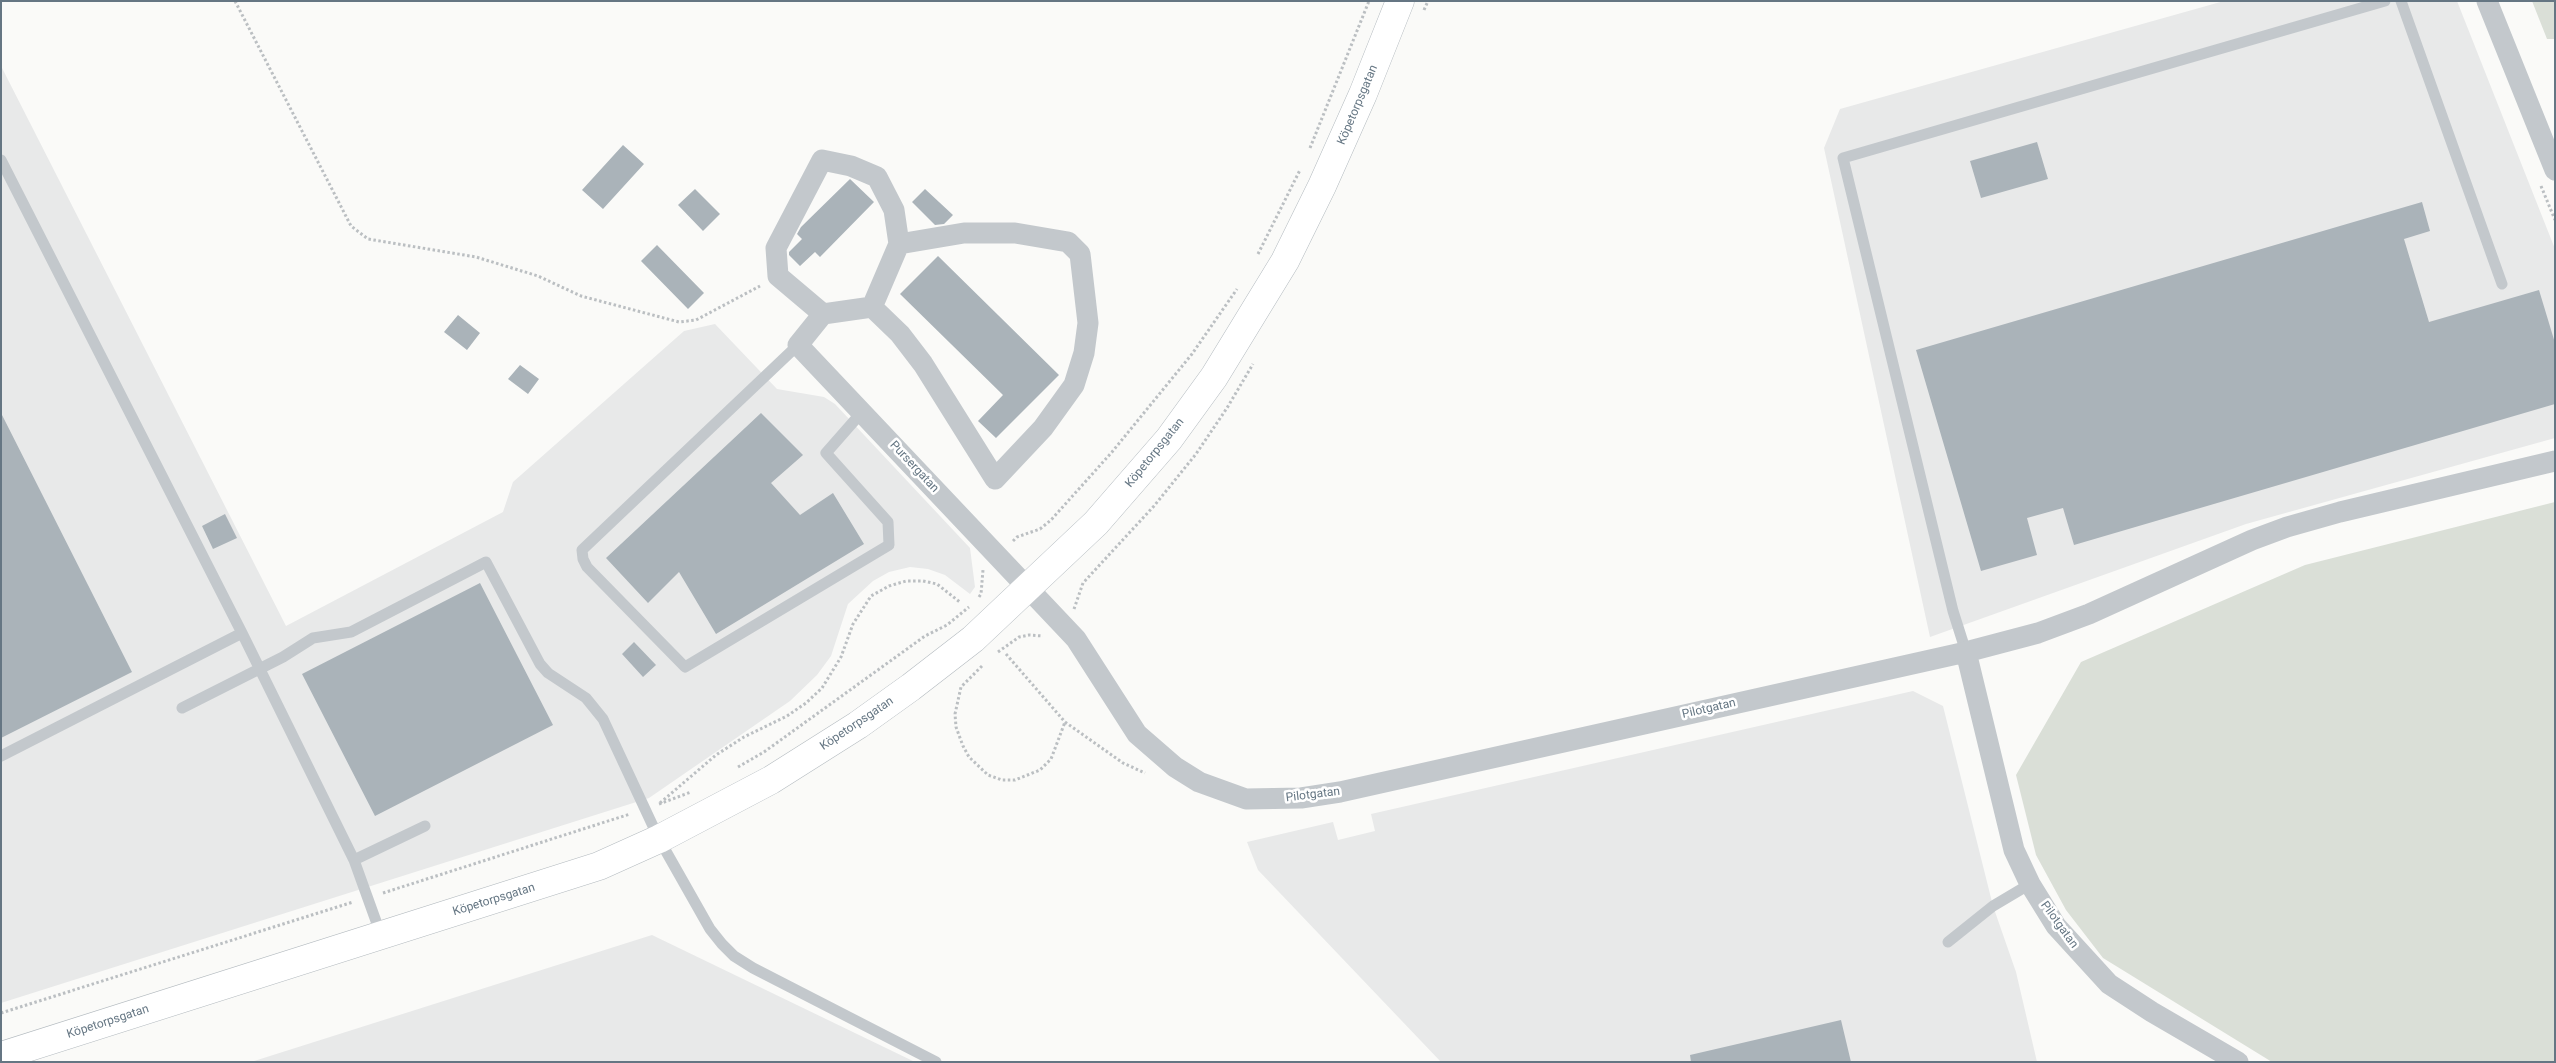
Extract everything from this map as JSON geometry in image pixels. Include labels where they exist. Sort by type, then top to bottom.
[{"type":"street","name":"Köpetorpsgatan","points":[[1,1056],[590,869],[659,839],[772,780],[858,725],[973,639],[1096,523],[1169,439],[1214,376],[1251,319],[1285,261],[1322,186],[1363,94],[1400,1]]},
{"type":"street","points":[[2487,1],[2555,170]]},
{"type":"street","points":[[823,314],[778,276],[776,248],[822,160],[851,166],[876,177],[894,210],[899,244],[872,307]]},
{"type":"street","points":[[872,307],[900,334],[923,364],[995,479],[1044,428],[1074,385],[1084,353],[1088,323],[1080,254],[1068,242],[1015,233],[964,233],[899,244]]},
{"type":"street","points":[[798,345],[823,314],[872,307]]},
{"type":"street","name":"Pursergatan","points":[[798,345],[1028,589]]},
{"type":"street","points":[[1966,652],[2038,633],[2089,614],[2252,540],[2287,527],[2340,512],[2555,461]]},
{"type":"street","name":"Pilotgatan","points":[[1028,589],[1060,622],[1093,664],[1125,718],[1153,750],[1191,777],[1220,790],[1246,798],[1274,800],[1340,792],[1966,652],[2014,850],[2030,884],[2056,926],[2110,984],[2152,1012],[2238,1062]]},
{"type":"lane","points":[[1966,652],[1952,611],[1843,158],[2385,1]]},
{"type":"lane","points":[[2401,1],[2502,284]]},
{"type":"lane","points":[[1,160],[242,633],[354,860],[369,897],[381,935]]},
{"type":"lane","points":[[798,345],[582,550],[583,559],[587,567],[684,667],[889,545],[888,522],[826,453],[862,412]]},
{"type":"lane","points":[[182,708],[260,669],[313,638],[350,632],[486,562],[540,664],[548,673],[586,698],[603,719],[659,839],[710,929],[734,956],[752,968],[936,1062]]},
{"type":"lane","points":[[1,756],[242,633]]},
{"type":"lane","points":[[354,860],[425,826]]},
{"type":"lane","points":[[1948,942],[1993,906],[2030,884]]},
{"type":"path","points":[[235,1],[351,226],[368,240],[476,257],[538,276],[581,296],[679,322],[696,320],[778,276]]},
{"type":"path","points":[[1307,156],[1369,1]]},
{"type":"path","points":[[1255,260],[1303,165]]},
{"type":"path","points":[[736,769],[764,752],[925,636],[946,625],[981,594],[983,570],[1017,537],[1040,529],[1051,520],[1112,452],[1197,348],[1240,283]]},
{"type":"path","points":[[660,804],[716,755],[744,737],[787,716],[806,703],[822,688],[842,657],[853,624],[870,596],[889,586],[906,581],[923,581],[937,584],[961,603]]},
{"type":"path","points":[[993,656],[1019,637],[1029,635],[1043,637],[1060,622]]},
{"type":"path","points":[[1006,654],[1065,722],[1123,763],[1145,773]]},
{"type":"path","points":[[986,662],[961,687],[955,714],[963,746],[978,767],[988,775],[1002,780],[1015,780],[1040,770],[1052,759],[1065,722]]},
{"type":"path","points":[[1,1013],[644,810],[697,789]]},
{"type":"shaded area","points":[[2224,1],[2457,1],[2555,249],[2555,438],[2246,524],[1930,637],[1824,148],[1840,109]]},
{"type":"shaded area","points":[[2532,1],[2555,1],[2555,39],[2547,39]]},
{"type":"shaded area","points":[[1,66],[286,626],[503,512],[513,482],[684,331],[715,324],[777,389],[824,397],[835,404],[970,548],[975,587],[970,594],[945,575],[928,569],[910,567],[889,572],[873,581],[848,604],[831,656],[817,675],[790,701],[649,798],[1,1003]]},
{"type":"shaded area","points":[[2555,502],[2555,1062],[2272,1062],[2103,958],[2066,910],[2036,855],[2016,775],[2081,662],[2305,565]]},
{"type":"shaded area","points":[[1913,691],[1943,706],[1993,906],[2016,972],[2037,1062],[1441,1062],[1258,870],[1247,842],[1333,822],[1338,840],[1375,831],[1371,814]]},
{"type":"shaded area","points":[[652,935],[915,1062],[251,1062]]},
{"type":"building","points":[[2037,142],[2048,179],[1981,198],[1970,161]]},
{"type":"building","points":[[623,145],[644,164],[603,209],[582,190]]},
{"type":"building","points":[[850,179],[874,202],[820,257],[815,252],[800,266],[789,255],[789,252],[802,239],[797,234],[801,227]]},
{"type":"building","points":[[695,189],[720,214],[703,231],[678,205]]},
{"type":"building","points":[[925,189],[953,215],[944,224],[935,225],[912,202]]},
{"type":"building","points":[[2422,202],[2430,231],[2404,239],[2429,322],[2539,290],[2555,343],[2555,404],[2074,545],[2063,508],[2027,518],[2037,555],[1981,571],[1916,350]]},
{"type":"building","points":[[657,245],[704,293],[688,309],[641,261]]},
{"type":"building","points":[[938,256],[1059,375],[996,438],[978,421],[1003,395],[900,294]]},
{"type":"building","points":[[458,315],[480,333],[467,350],[444,332]]},
{"type":"building","points":[[520,365],[539,379],[528,394],[508,379]]},
{"type":"building","points":[[1,413],[132,672],[1,738]]},
{"type":"building","points":[[761,413],[803,455],[771,483],[800,515],[833,493],[864,544],[716,634],[679,572],[648,603],[606,558]]},
{"type":"building","points":[[225,514],[237,538],[213,549],[202,526]]},
{"type":"building","points":[[480,583],[553,725],[375,816],[302,674]]},
{"type":"building","points":[[634,642],[656,665],[643,677],[622,654]]},
{"type":"building","points":[[1841,1020],[1851,1062],[1691,1062],[1690,1055]]}]
